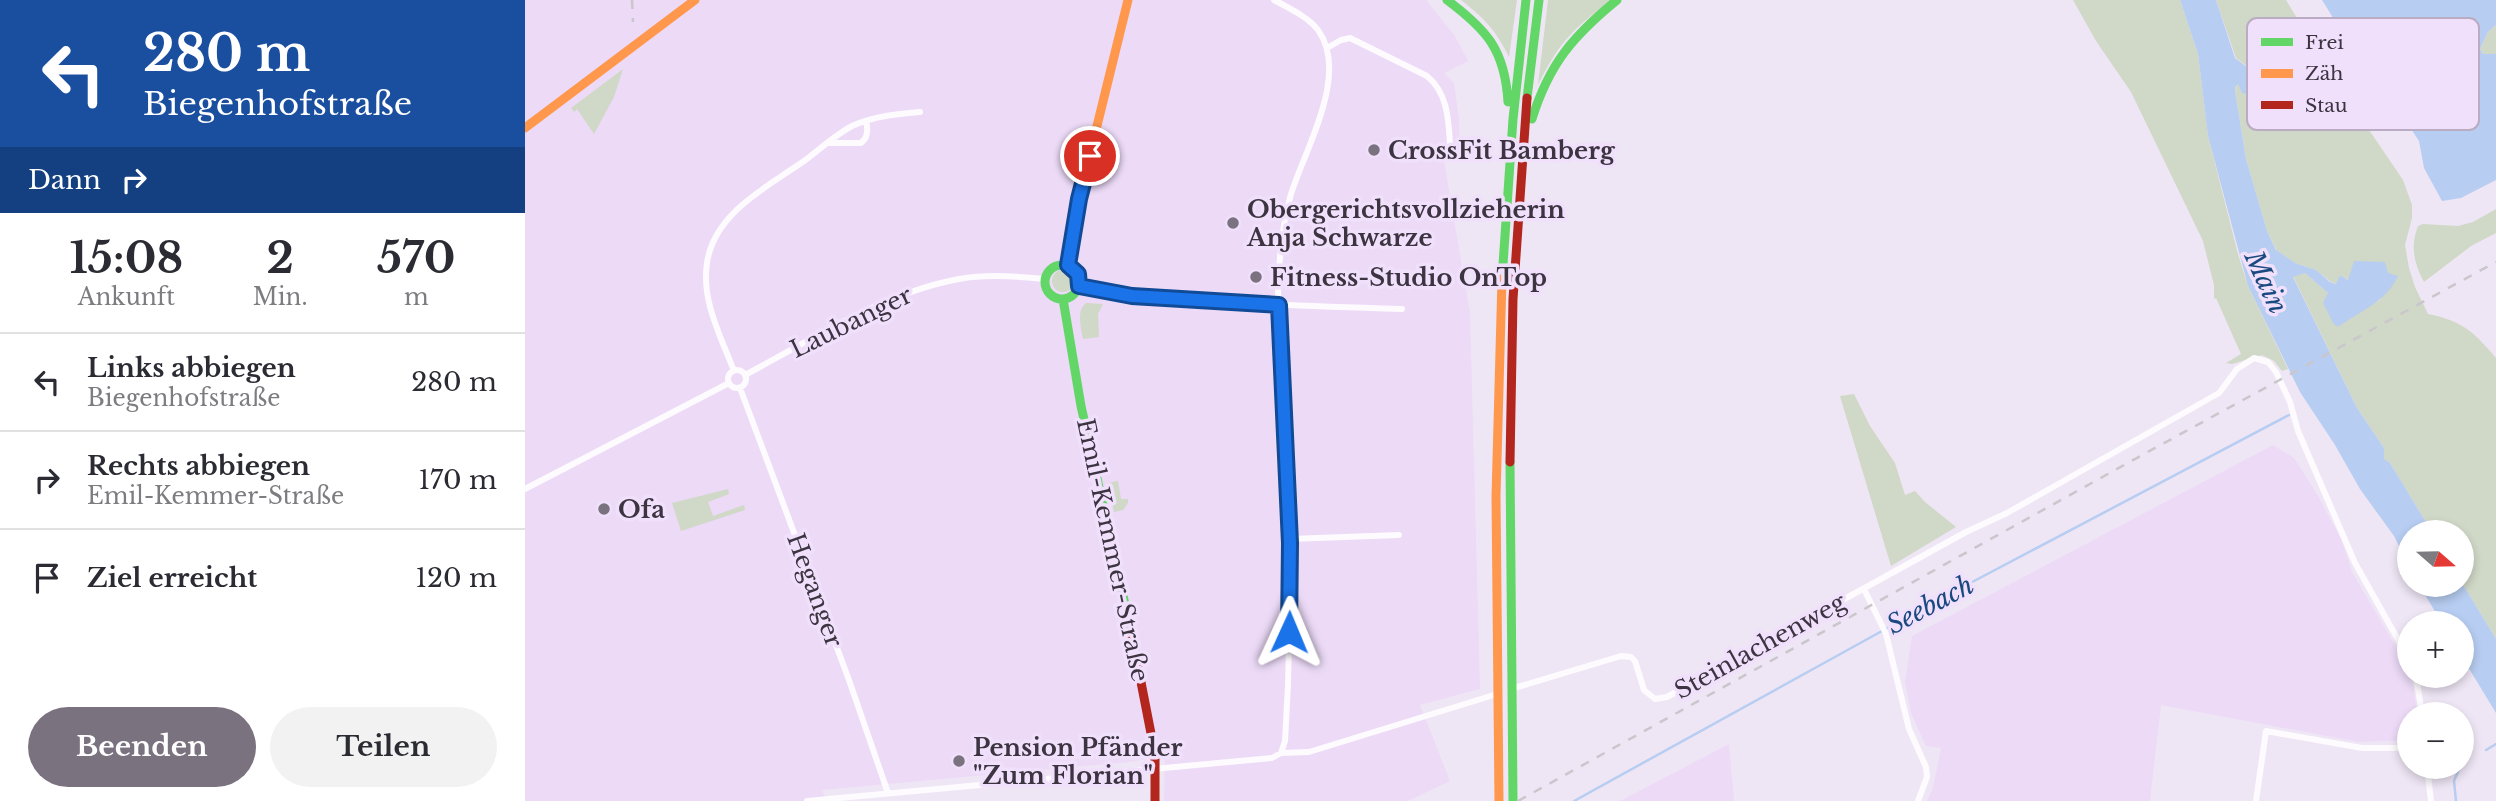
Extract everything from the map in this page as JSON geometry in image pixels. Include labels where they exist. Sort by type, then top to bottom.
[{"type":"main road","points":[[525,128],[695,0]]},
{"type":"main road","points":[[1068,265],[1079,199],[1128,0]]},
{"type":"main road","points":[[1447,0],[1481,26],[1501,54],[1508,90],[1510,152]]},
{"type":"main road","points":[[1499,801],[1495,614],[1497,404],[1502,264],[1510,152],[1526,0]]},
{"type":"main road","points":[[1513,801],[1510,400],[1523,149],[1539,0]]},
{"type":"main road","points":[[1523,149],[1539,97],[1557,57],[1581,29],[1617,0]]},
{"type":"main road","points":[[1068,265],[1078,274],[1079,286],[1073,295],[1063,299],[1051,295],[1045,286],[1045,279],[1052,267],[1068,265]]},
{"type":"main road","name":"Emil-Kemmer-Straße","points":[[1063,299],[1070,351],[1146,701],[1155,754],[1155,801]]},
{"type":"street","points":[[807,801],[1156,770],[1272,758],[1281,753],[1285,741],[1288,685],[1290,539],[1279,256],[1293,190],[1327,94],[1331,67],[1327,48],[1319,32],[1313,25],[1274,0]]},
{"type":"street","points":[[1327,48],[1350,38],[1434,82],[1445,98],[1451,155]]},
{"type":"street","points":[[734,371],[707,294],[706,265],[714,238],[734,212],[851,127],[883,116],[920,112]]},
{"type":"street","points":[[829,143],[861,143],[868,130],[866,121]]},
{"type":"street","name":"Laubanger","points":[[745,375],[874,308],[915,290],[974,277],[1045,279]]},
{"type":"street","points":[[1079,286],[1132,296],[1402,309]]},
{"type":"street","name":"Steinlachenweg","points":[[1281,753],[1309,752],[1613,656],[1626,656],[1635,661],[1644,690],[1655,699],[1674,694],[1966,532],[2007,513],[2219,393],[2237,369],[2254,358],[2268,362],[2276,372],[2290,402],[2298,431],[2355,563],[2397,638]]},
{"type":"street","points":[[729,383],[740,388],[746,382],[745,375],[734,371]]},
{"type":"street","points":[[729,383],[730,375],[734,371]]},
{"type":"street","points":[[525,489],[729,383]]},
{"type":"street","name":"Heganger","points":[[740,388],[888,793]]},
{"type":"street","points":[[1290,539],[1399,535]]},
{"type":"street","points":[[1864,589],[1886,634],[1909,729],[1926,767],[1927,777],[1918,801]]},
{"type":"street","points":[[2256,801],[2266,731],[2363,748],[2397,748]]},
{"type":"street","points":[[2428,779],[2431,801]]},
{"type":"shaded area","points":[[525,0],[1426,0],[1455,36],[1468,61],[1444,73],[1454,83],[1459,120],[1460,160],[1444,161],[1470,313],[1480,689],[1420,705],[1450,781],[1408,801],[1164,801],[1165,756],[1129,762],[822,790],[827,801],[525,801]]},
{"type":"shaded area","points":[[2273,445],[2294,458],[2317,494],[2342,541],[2352,572],[2397,649],[2397,688],[2413,688],[2416,702],[2397,702],[2397,741],[2359,742],[2161,705],[2150,801],[1927,801],[1933,788],[1941,748],[1926,746],[1911,713],[1905,682],[1912,636]]},
{"type":"shaded area","points":[[1729,744],[1734,801],[1620,801]]},
{"type":"green space","points":[[1461,0],[1517,0],[1509,57],[1489,25]]},
{"type":"green space","points":[[1548,0],[1611,0],[1568,37],[1538,85]]},
{"type":"green space","points":[[2073,0],[2180,0],[2198,54],[2208,136],[2238,254],[2248,286],[2288,369],[2282,371],[2274,361],[2262,355],[2232,364],[2226,363],[2241,354],[2216,298],[2214,299],[2214,285],[2203,241],[2131,92],[2096,41]]},
{"type":"green space","points":[[2216,0],[2286,0],[2297,18],[2247,18],[2247,66],[2236,58]]},
{"type":"green space","points":[[2496,25],[2496,54],[2483,54],[2480,49],[2488,32]]},
{"type":"green space","points":[[623,69],[614,97],[594,134],[577,109],[574,112],[571,108]]},
{"type":"green space","points":[[2247,74],[2247,130],[2369,130],[2403,180],[2412,205],[2412,218],[2405,245],[2415,287],[2428,314],[2450,320],[2467,329],[2496,358],[2496,639],[2470,597],[2475,597],[2475,520],[2425,520],[2390,463],[2383,459],[2384,448],[2357,408],[2293,276],[2305,273],[2328,293],[2362,310],[2381,299],[2340,275],[2337,284],[2331,282],[2316,270],[2295,263],[2277,251],[2267,231],[2246,159],[2235,91],[2238,84],[2241,90]]},
{"type":"green space","points":[[2496,209],[2496,233],[2471,246],[2424,282],[2414,255],[2418,226],[2458,226],[2473,222]]},
{"type":"green space","points":[[1059,270],[1067,270],[1074,277],[1074,285],[1067,292],[1059,292],[1052,285],[1052,277]]},
{"type":"green space","points":[[1086,303],[1103,304],[1098,314],[1099,337],[1083,339],[1080,315]]},
{"type":"green space","points":[[1854,394],[1870,426],[1895,463],[1905,495],[1915,491],[1956,527],[1891,566],[1840,396]]},
{"type":"green space","points":[[1118,481],[1121,499],[1128,499],[1128,503],[1123,510],[1114,512],[1108,483]]},
{"type":"green space","points":[[728,489],[729,494],[708,502],[713,516],[744,505],[745,510],[681,531],[672,503]]},
{"type":"water","name":"Main","points":[[2180,0],[2216,0],[2235,58],[2247,67],[2247,93],[2242,93],[2238,84],[2235,91],[2246,159],[2267,231],[2276,250],[2295,263],[2316,270],[2336,284],[2340,275],[2348,280],[2354,261],[2385,262],[2388,273],[2398,276],[2380,299],[2338,327],[2333,323],[2323,303],[2328,293],[2305,273],[2293,277],[2357,408],[2384,448],[2384,459],[2390,463],[2425,520],[2397,520],[2397,542],[2360,489],[2300,392],[2248,286],[2208,136],[2198,54]]},
{"type":"water","points":[[2322,0],[2496,0],[2496,25],[2488,32],[2480,49],[2483,54],[2496,54],[2496,180],[2461,198],[2442,201],[2424,168],[2419,141],[2412,130],[2479,130],[2479,18],[2333,18]]},
{"type":"water","points":[[2426,597],[2470,597],[2496,639],[2496,713],[2474,677],[2474,611],[2435,611]]},
{"type":"waterway","name":"Seebach","points":[[1574,801],[1940,599],[2289,415]]},
{"type":"waterway","points":[[2486,750],[2496,744]]},
{"type":"waterway","points":[[2455,779],[2456,801]]},
{"type":"railway","points":[[632,0],[633,22]]},
{"type":"railway","points":[[1518,801],[2496,262]]},
{"type":"traffic: fast","points":[[1447,0],[1473,21],[1491,43],[1503,68],[1508,102]]},
{"type":"traffic: fast","points":[[1502,279],[1513,119],[1526,0]]},
{"type":"traffic: fast","points":[[1527,98],[1539,0]]},
{"type":"traffic: fast","points":[[1532,119],[1546,82],[1564,52],[1617,0]]},
{"type":"traffic: fast","points":[[1062,265],[1074,270],[1079,282],[1074,294],[1062,299],[1050,294],[1045,282],[1050,270],[1062,265]]},
{"type":"traffic: fast","points":[[1063,299],[1081,406],[1132,636]]},
{"type":"traffic: fast","points":[[1510,462],[1513,801]]},
{"type":"traffic: slow","points":[[525,128],[695,0]]},
{"type":"traffic: slow","points":[[1068,265],[1079,199],[1128,0]]},
{"type":"traffic: slow","points":[[1499,801],[1496,496],[1502,279]]},
{"type":"traffic: jam","points":[[1510,462],[1513,299],[1527,98]]},
{"type":"traffic: jam","points":[[1132,636],[1155,754],[1155,801]]},
{"type":"place","name":"CrossFit Bamberg","points":[[1374,150]]},
{"type":"place","name":"Obergerichtsvollzieherin Anja Schwarze","points":[[1233,223]]},
{"type":"place","name":"Fitness-Studio OnTop","points":[[1256,277]]},
{"type":"place","name":"Ofa","points":[[604,509]]},
{"type":"place","name":"Pension Pfänder \"Zum Florian\"","points":[[959,761]]},
{"type":"route","points":[[1090,156],[1079,199],[1068,265],[1078,274],[1079,286],[1118,295],[1279,305],[1290,543],[1289,632]]}]
